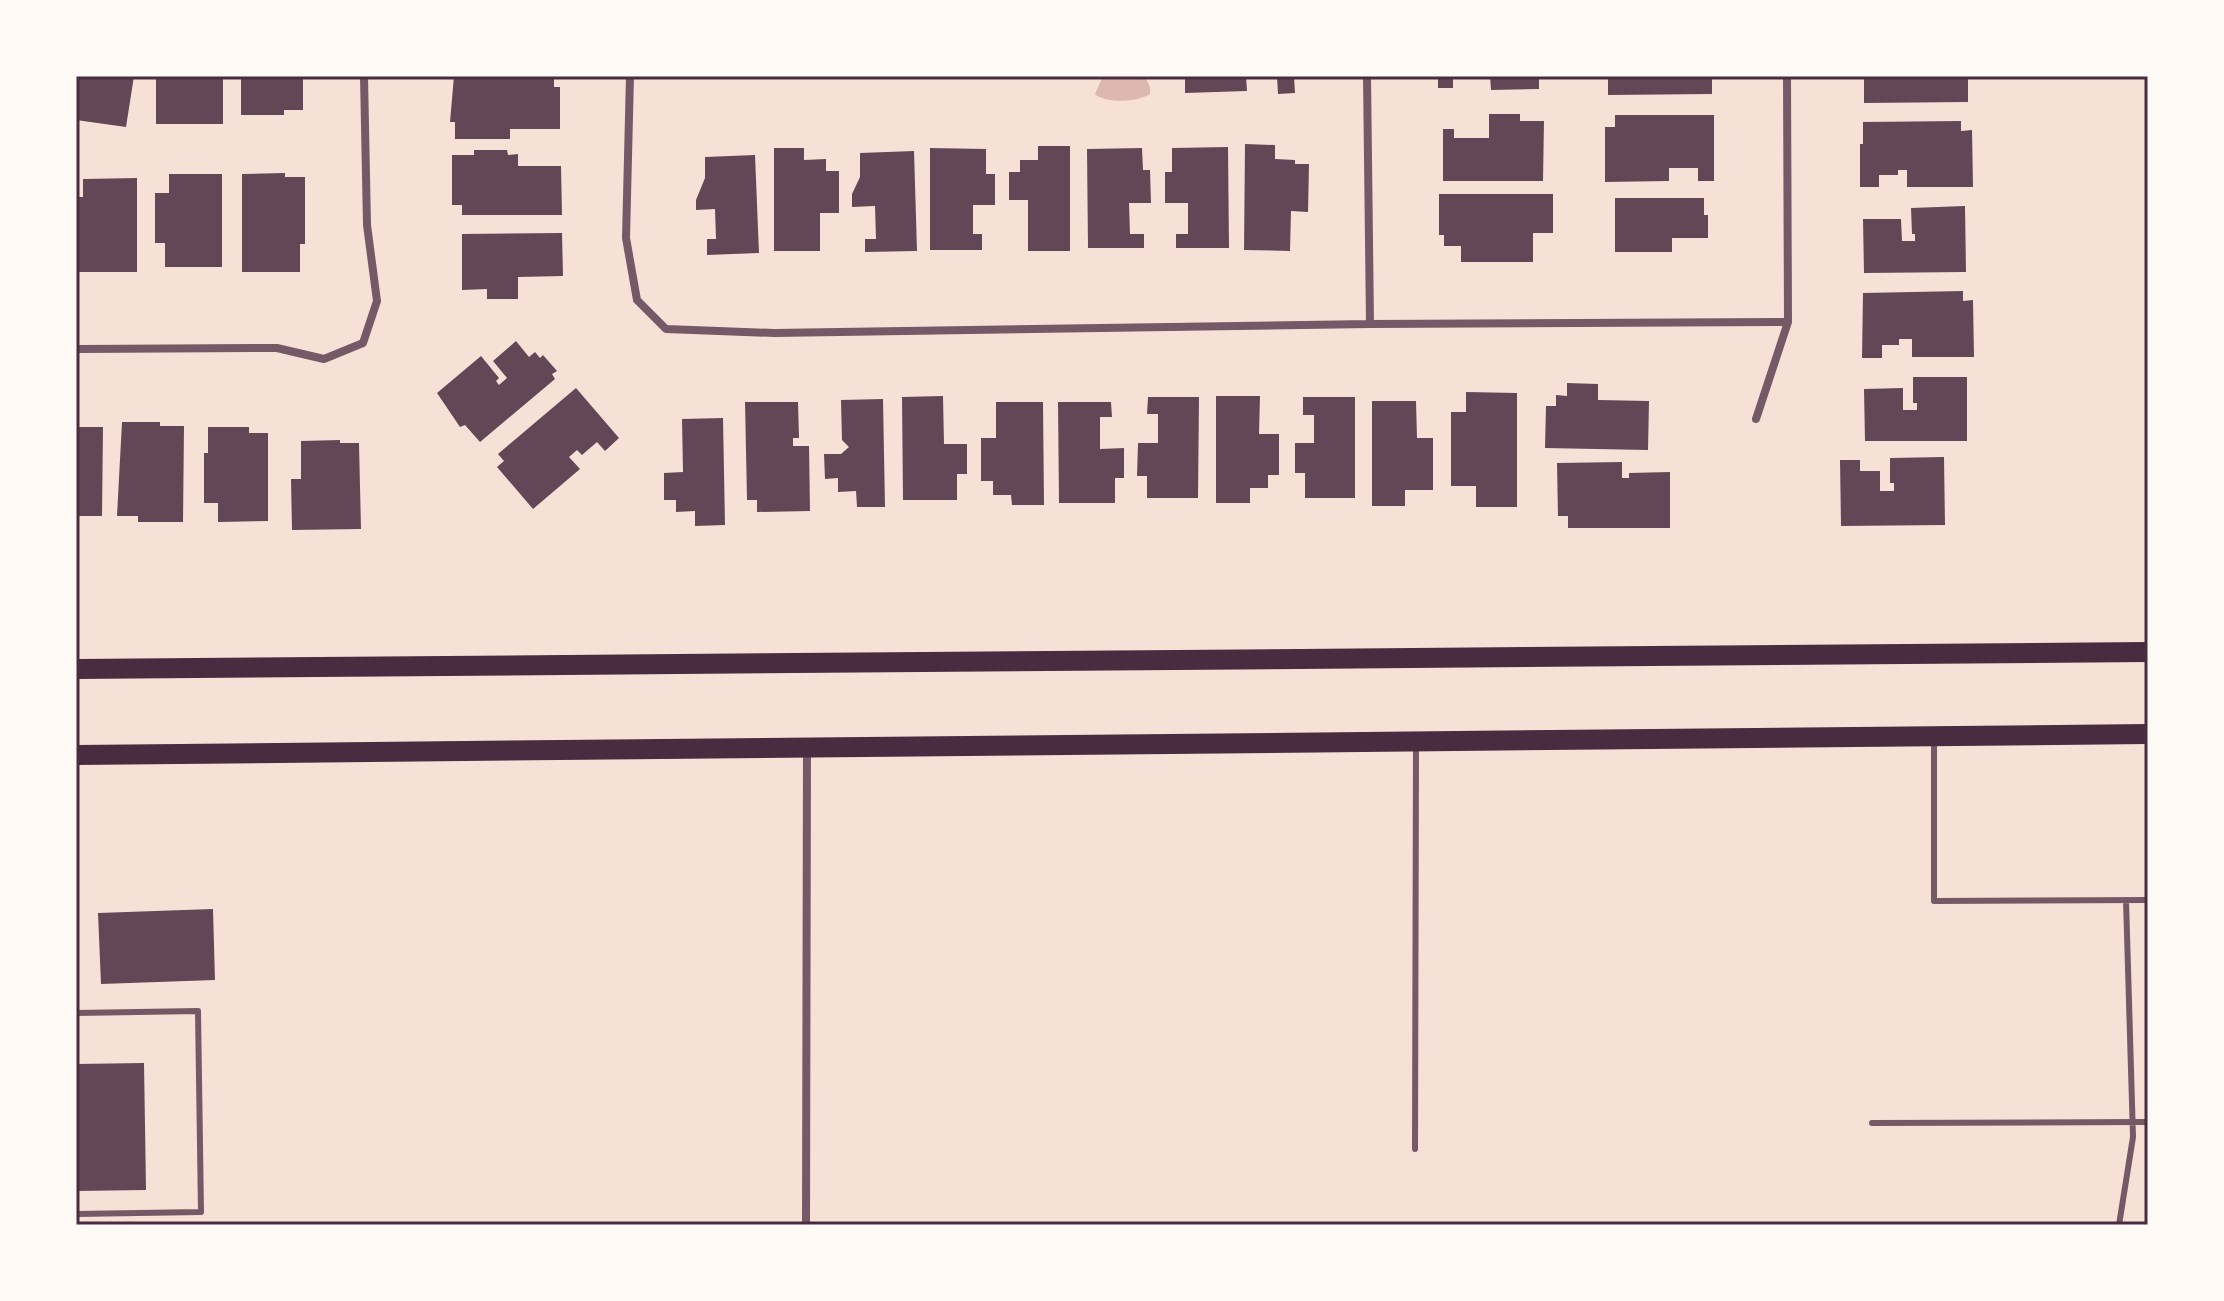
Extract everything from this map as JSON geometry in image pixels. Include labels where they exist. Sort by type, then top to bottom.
[{"type":"main road","points":[[76,669],[2148,652]]},
{"type":"main road","points":[[76,755],[2148,734]]},
{"type":"street","points":[[76,349],[277,348],[324,359],[363,343],[377,301],[367,225],[364,76]]},
{"type":"street","points":[[630,76],[626,238],[637,300],[666,329],[774,333],[1370,324],[1788,322]]},
{"type":"street","points":[[1367,76],[1370,324]]},
{"type":"street","points":[[1756,419],[1788,322],[1787,76]]},
{"type":"street","points":[[806,1225],[807,747]]},
{"type":"lane","points":[[1934,736],[1934,901],[2148,900]]},
{"type":"lane","points":[[1415,1149],[1416,741]]},
{"type":"lane","points":[[2119,1225],[2133,1137],[2126,900]]},
{"type":"lane","points":[[76,1013],[198,1011],[201,1212],[76,1214]]},
{"type":"lane","points":[[1872,1123],[2148,1122]]},
{"type":"shaded area","points":[[1103,76],[1145,76],[1150,94],[1122,101],[1100,97],[1095,94]]},
{"type":"building","points":[[76,76],[134,76],[126,127],[76,120]]},
{"type":"building","points":[[156,76],[223,76],[223,124],[156,124]]},
{"type":"building","points":[[241,76],[303,76],[303,110],[284,110],[284,115],[241,115]]},
{"type":"building","points":[[454,76],[554,76],[554,87],[560,87],[560,129],[510,129],[510,139],[455,139],[455,122],[450,122]]},
{"type":"building","points":[[1185,76],[1246,76],[1247,91],[1185,93]]},
{"type":"building","points":[[1277,76],[1294,76],[1295,93],[1278,94]]},
{"type":"building","points":[[1438,76],[1453,76],[1453,88],[1438,88]]},
{"type":"building","points":[[1490,76],[1539,76],[1539,89],[1491,90]]},
{"type":"building","points":[[1608,76],[1712,76],[1712,94],[1608,95]]},
{"type":"building","points":[[1864,76],[1968,76],[1968,102],[1864,103]]},
{"type":"building","points":[[1489,114],[1520,114],[1520,121],[1544,121],[1543,181],[1443,181],[1443,129],[1454,129],[1454,138],[1489,138]]},
{"type":"building","points":[[1615,115],[1714,115],[1714,181],[1698,181],[1698,168],[1669,168],[1669,181],[1605,182],[1605,127],[1615,127]]},
{"type":"building","points":[[1961,121],[1961,131],[1972,130],[1973,187],[1907,187],[1907,170],[1898,170],[1898,175],[1879,175],[1879,187],[1860,187],[1863,122]]},
{"type":"building","points":[[1245,144],[1275,145],[1275,159],[1309,164],[1308,212],[1291,211],[1290,251],[1244,250]]},
{"type":"building","points":[[1038,146],[1070,146],[1070,251],[1028,251],[1028,200],[1009,200],[1009,172],[1020,172],[1020,160],[1038,160]]},
{"type":"building","points":[[1228,147],[1229,248],[1176,248],[1176,234],[1188,234],[1188,203],[1165,203],[1165,172],[1172,172],[1172,148]]},
{"type":"building","points":[[774,148],[804,148],[804,160],[826,159],[826,171],[839,171],[839,213],[820,213],[820,251],[774,251]]},
{"type":"building","points":[[930,148],[986,149],[986,174],[995,174],[995,205],[973,205],[973,234],[982,234],[982,250],[930,250]]},
{"type":"building","points":[[1142,148],[1143,170],[1150,170],[1151,203],[1129,203],[1130,234],[1144,234],[1144,248],[1088,248],[1087,149]]},
{"type":"building","points":[[474,150],[507,150],[508,155],[518,154],[518,166],[561,166],[562,215],[462,215],[462,205],[452,205],[452,155],[474,155]]},
{"type":"building","points":[[914,151],[917,251],[865,252],[865,239],[876,239],[875,206],[852,207],[852,194],[860,177],[860,153]]},
{"type":"building","points":[[755,155],[759,253],[707,255],[707,239],[716,239],[715,209],[696,210],[696,200],[705,178],[705,157]]},
{"type":"building","points":[[285,173],[285,177],[305,177],[305,244],[300,244],[300,272],[242,272],[242,174]]},
{"type":"building","points":[[169,174],[222,174],[222,267],[165,267],[165,243],[155,243],[155,193],[169,193]]},
{"type":"building","points":[[137,178],[137,272],[78,272],[76,197],[83,197],[83,179]]},
{"type":"building","points":[[1439,194],[1553,194],[1553,233],[1533,233],[1533,262],[1461,262],[1461,246],[1444,246],[1444,235],[1439,235]]},
{"type":"building","points":[[1615,198],[1704,198],[1708,238],[1672,238],[1672,252],[1615,252]]},
{"type":"building","points":[[1965,206],[1966,272],[1864,273],[1863,219],[1901,219],[1902,241],[1915,241],[1911,208]]},
{"type":"building","points":[[562,233],[563,276],[518,277],[518,299],[487,299],[487,289],[462,290],[462,234]]},
{"type":"building","points":[[1963,291],[1963,301],[1973,300],[1974,357],[1912,357],[1912,339],[1899,339],[1899,345],[1882,345],[1882,358],[1862,358],[1863,293]]},
{"type":"building","points":[[516,341],[529,357],[535,352],[540,358],[543,355],[557,371],[552,374],[555,379],[480,442],[465,425],[460,427],[437,393],[481,356],[499,378],[496,381],[499,385],[507,378],[493,361]]},
{"type":"building","points":[[1913,377],[1967,377],[1967,441],[1865,441],[1864,389],[1903,388],[1903,410],[1917,410],[1917,403],[1913,403]]},
{"type":"building","points":[[1567,383],[1598,384],[1598,400],[1649,401],[1648,450],[1545,448],[1546,406],[1556,406],[1556,395],[1567,396]]},
{"type":"building","points":[[576,388],[619,438],[605,451],[597,442],[582,455],[577,450],[569,457],[580,469],[533,509],[497,467],[504,461],[498,454]]},
{"type":"building","points":[[1466,392],[1517,393],[1517,507],[1476,507],[1476,486],[1451,486],[1451,412],[1466,412]]},
{"type":"building","points":[[943,396],[944,444],[967,444],[967,474],[957,474],[957,500],[903,500],[902,397]]},
{"type":"building","points":[[1216,396],[1260,396],[1259,434],[1279,434],[1279,475],[1268,475],[1268,488],[1250,488],[1250,503],[1216,503]]},
{"type":"building","points":[[1148,397],[1199,397],[1198,498],[1147,498],[1147,476],[1137,476],[1138,443],[1158,443],[1158,414],[1147,414]]},
{"type":"building","points":[[1303,397],[1355,397],[1355,498],[1305,498],[1305,473],[1295,473],[1295,443],[1314,443],[1314,415],[1303,415]]},
{"type":"building","points":[[883,399],[885,507],[857,507],[856,491],[838,492],[838,478],[825,479],[824,454],[841,454],[849,447],[842,440],[841,400]]},
{"type":"building","points":[[1372,401],[1416,401],[1417,438],[1433,438],[1433,490],[1405,490],[1405,506],[1372,506]]},
{"type":"building","points":[[745,402],[798,402],[799,438],[793,438],[793,446],[809,446],[810,511],[757,512],[757,500],[747,500]]},
{"type":"building","points":[[996,402],[1043,402],[1044,505],[1012,505],[1011,495],[993,495],[993,481],[981,481],[981,438],[996,438]]},
{"type":"building","points":[[1058,402],[1111,402],[1112,417],[1100,417],[1100,449],[1124,448],[1124,478],[1115,478],[1115,503],[1059,503]]},
{"type":"building","points":[[723,418],[725,525],[695,526],[695,511],[676,512],[676,500],[664,500],[664,473],[683,472],[682,419]]},
{"type":"building","points":[[122,422],[160,422],[160,426],[184,426],[183,522],[138,522],[138,516],[117,516]]},
{"type":"building","points":[[76,427],[103,427],[102,516],[76,516]]},
{"type":"building","points":[[208,427],[249,427],[249,433],[268,433],[268,521],[218,522],[218,503],[204,503],[204,453],[208,453]]},
{"type":"building","points":[[340,440],[340,443],[359,443],[361,529],[292,530],[291,479],[301,479],[301,441]]},
{"type":"building","points":[[1944,457],[1945,525],[1841,526],[1840,460],[1860,460],[1860,471],[1880,471],[1880,491],[1894,491],[1894,483],[1890,483],[1890,458]]},
{"type":"building","points":[[1622,462],[1622,478],[1629,478],[1629,473],[1670,472],[1670,528],[1568,528],[1568,516],[1558,516],[1557,463]]},
{"type":"building","points":[[213,909],[215,980],[101,984],[98,913]]},
{"type":"building","points":[[144,1063],[146,1190],[76,1191],[76,1064]]}]
